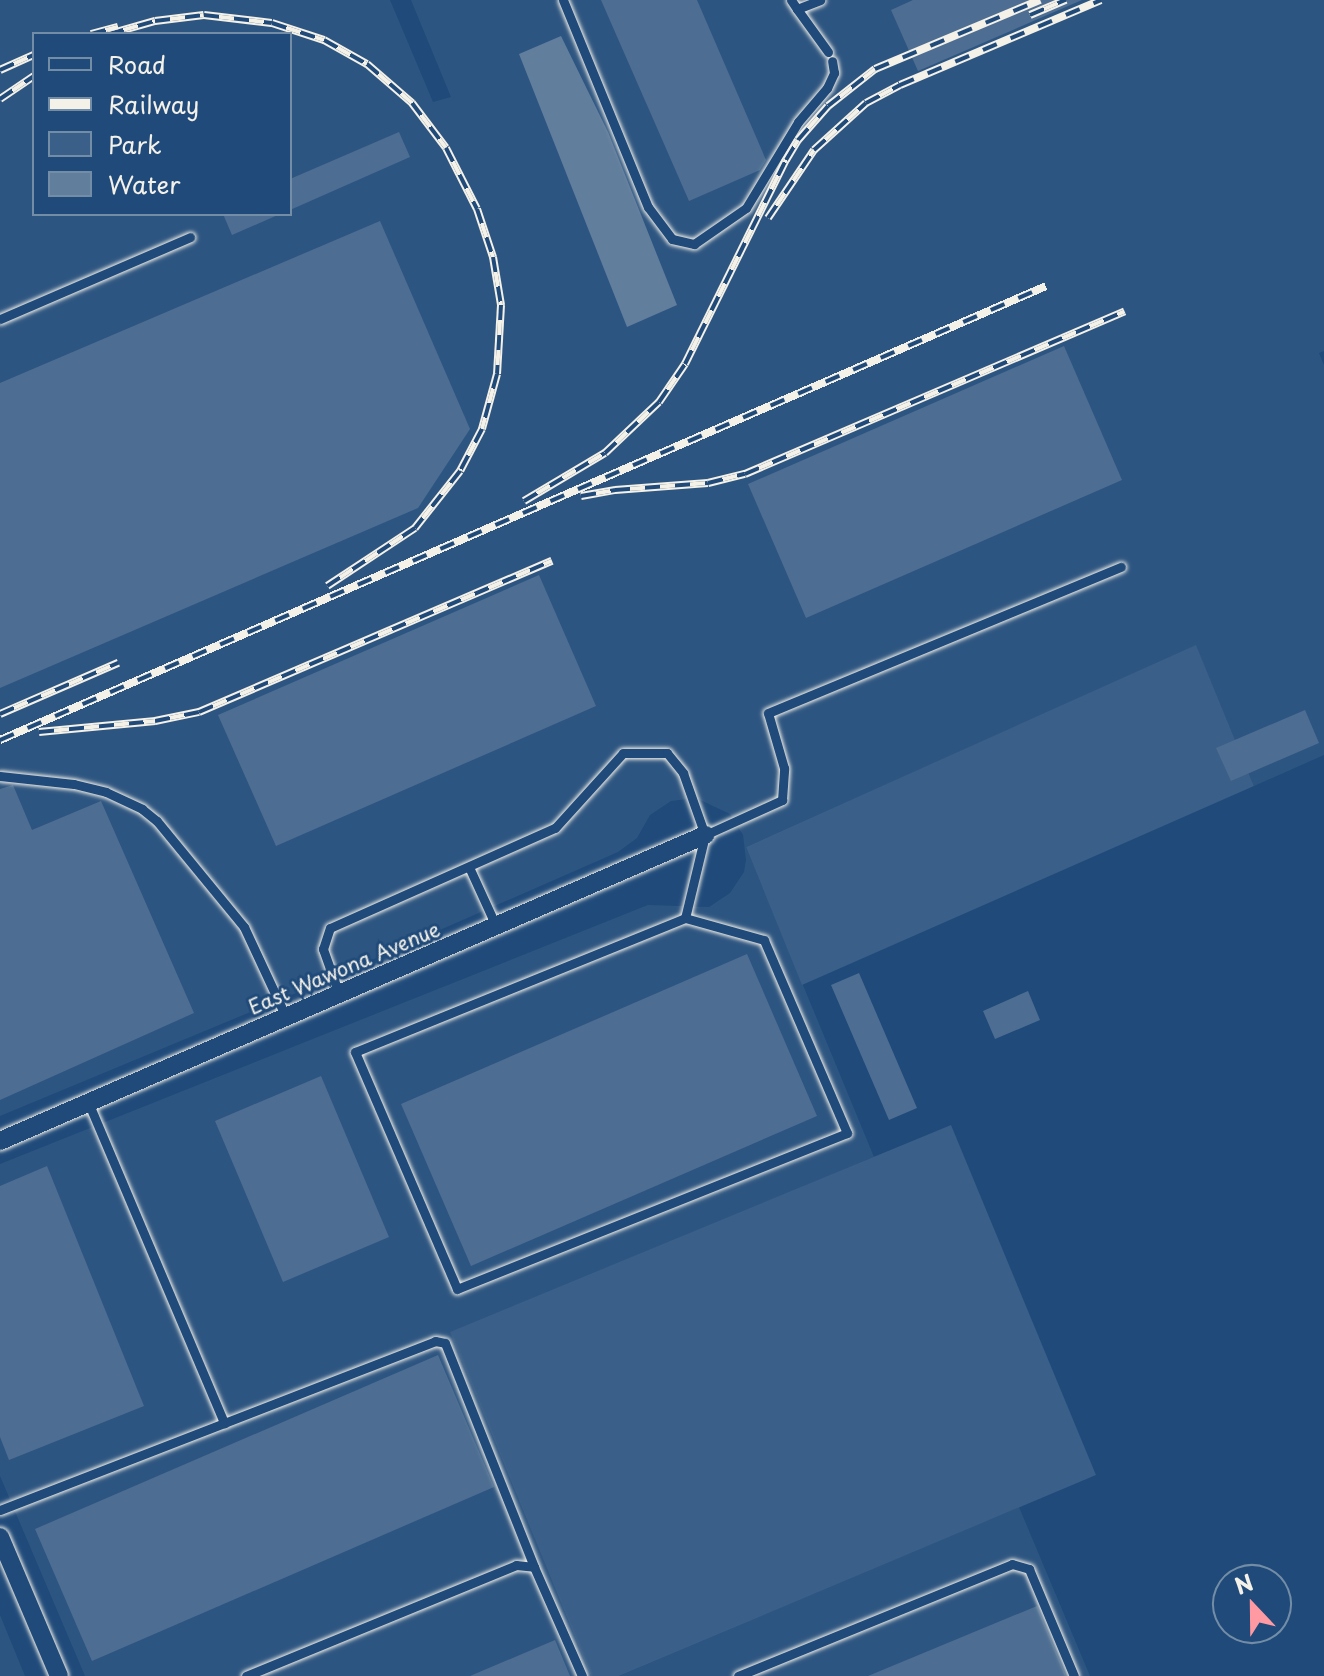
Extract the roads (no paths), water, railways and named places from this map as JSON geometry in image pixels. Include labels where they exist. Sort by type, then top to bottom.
[{"type":"street","name":"East Wawona Avenue","points":[[0,1141],[705,835]]},
{"type":"street","points":[[0,1537],[59,1676]]},
{"type":"lane","points":[[563,0],[648,207],[672,239],[694,244],[746,208],[798,122],[827,88],[834,73],[830,56],[794,4],[820,0]]},
{"type":"lane","points":[[0,319],[190,237]]},
{"type":"lane","points":[[705,835],[782,800],[784,768],[768,713],[1121,567]]},
{"type":"lane","points":[[339,994],[323,949],[330,928],[555,828],[623,753],[667,753],[683,773],[705,835],[685,918]]},
{"type":"lane","points":[[0,776],[74,784],[106,792],[142,809],[157,821],[244,927],[286,1017]]},
{"type":"lane","points":[[469,867],[496,926]]},
{"type":"lane","points":[[685,918],[764,940],[847,1133],[457,1289],[355,1052],[685,918]]},
{"type":"lane","points":[[88,1102],[224,1423]]},
{"type":"lane","points":[[0,1510],[435,1341],[445,1343],[534,1567],[582,1676]]},
{"type":"lane","points":[[738,1676],[1012,1564],[1029,1569],[1074,1676]]},
{"type":"lane","points":[[246,1676],[516,1565],[534,1567]]},
{"type":"water","points":[[561,36],[608,132],[677,305],[627,327],[519,54]]},
{"type":"railway","points":[[524,501],[605,453],[659,402],[685,364],[786,160],[798,140],[828,106],[875,69],[1040,0]]},
{"type":"railway","points":[[1030,15],[1066,0]]},
{"type":"railway","points":[[768,218],[814,150],[866,103],[900,85],[1101,0]]},
{"type":"railway","points":[[116,32],[155,21],[204,15],[272,23],[324,40],[367,64],[412,103],[446,148],[477,209],[493,257],[501,305],[497,374],[482,429],[460,471],[415,528],[327,586]]},
{"type":"railway","points":[[99,32],[118,27]]},
{"type":"railway","points":[[0,70],[32,56]]},
{"type":"railway","points":[[0,99],[32,77]]},
{"type":"railway","points":[[0,740],[1046,286]]},
{"type":"railway","points":[[581,496],[615,490],[708,483],[745,474],[1125,311]]},
{"type":"railway","points":[[39,732],[155,721],[199,712],[552,561]]},
{"type":"railway","points":[[0,714],[118,663]]}]
